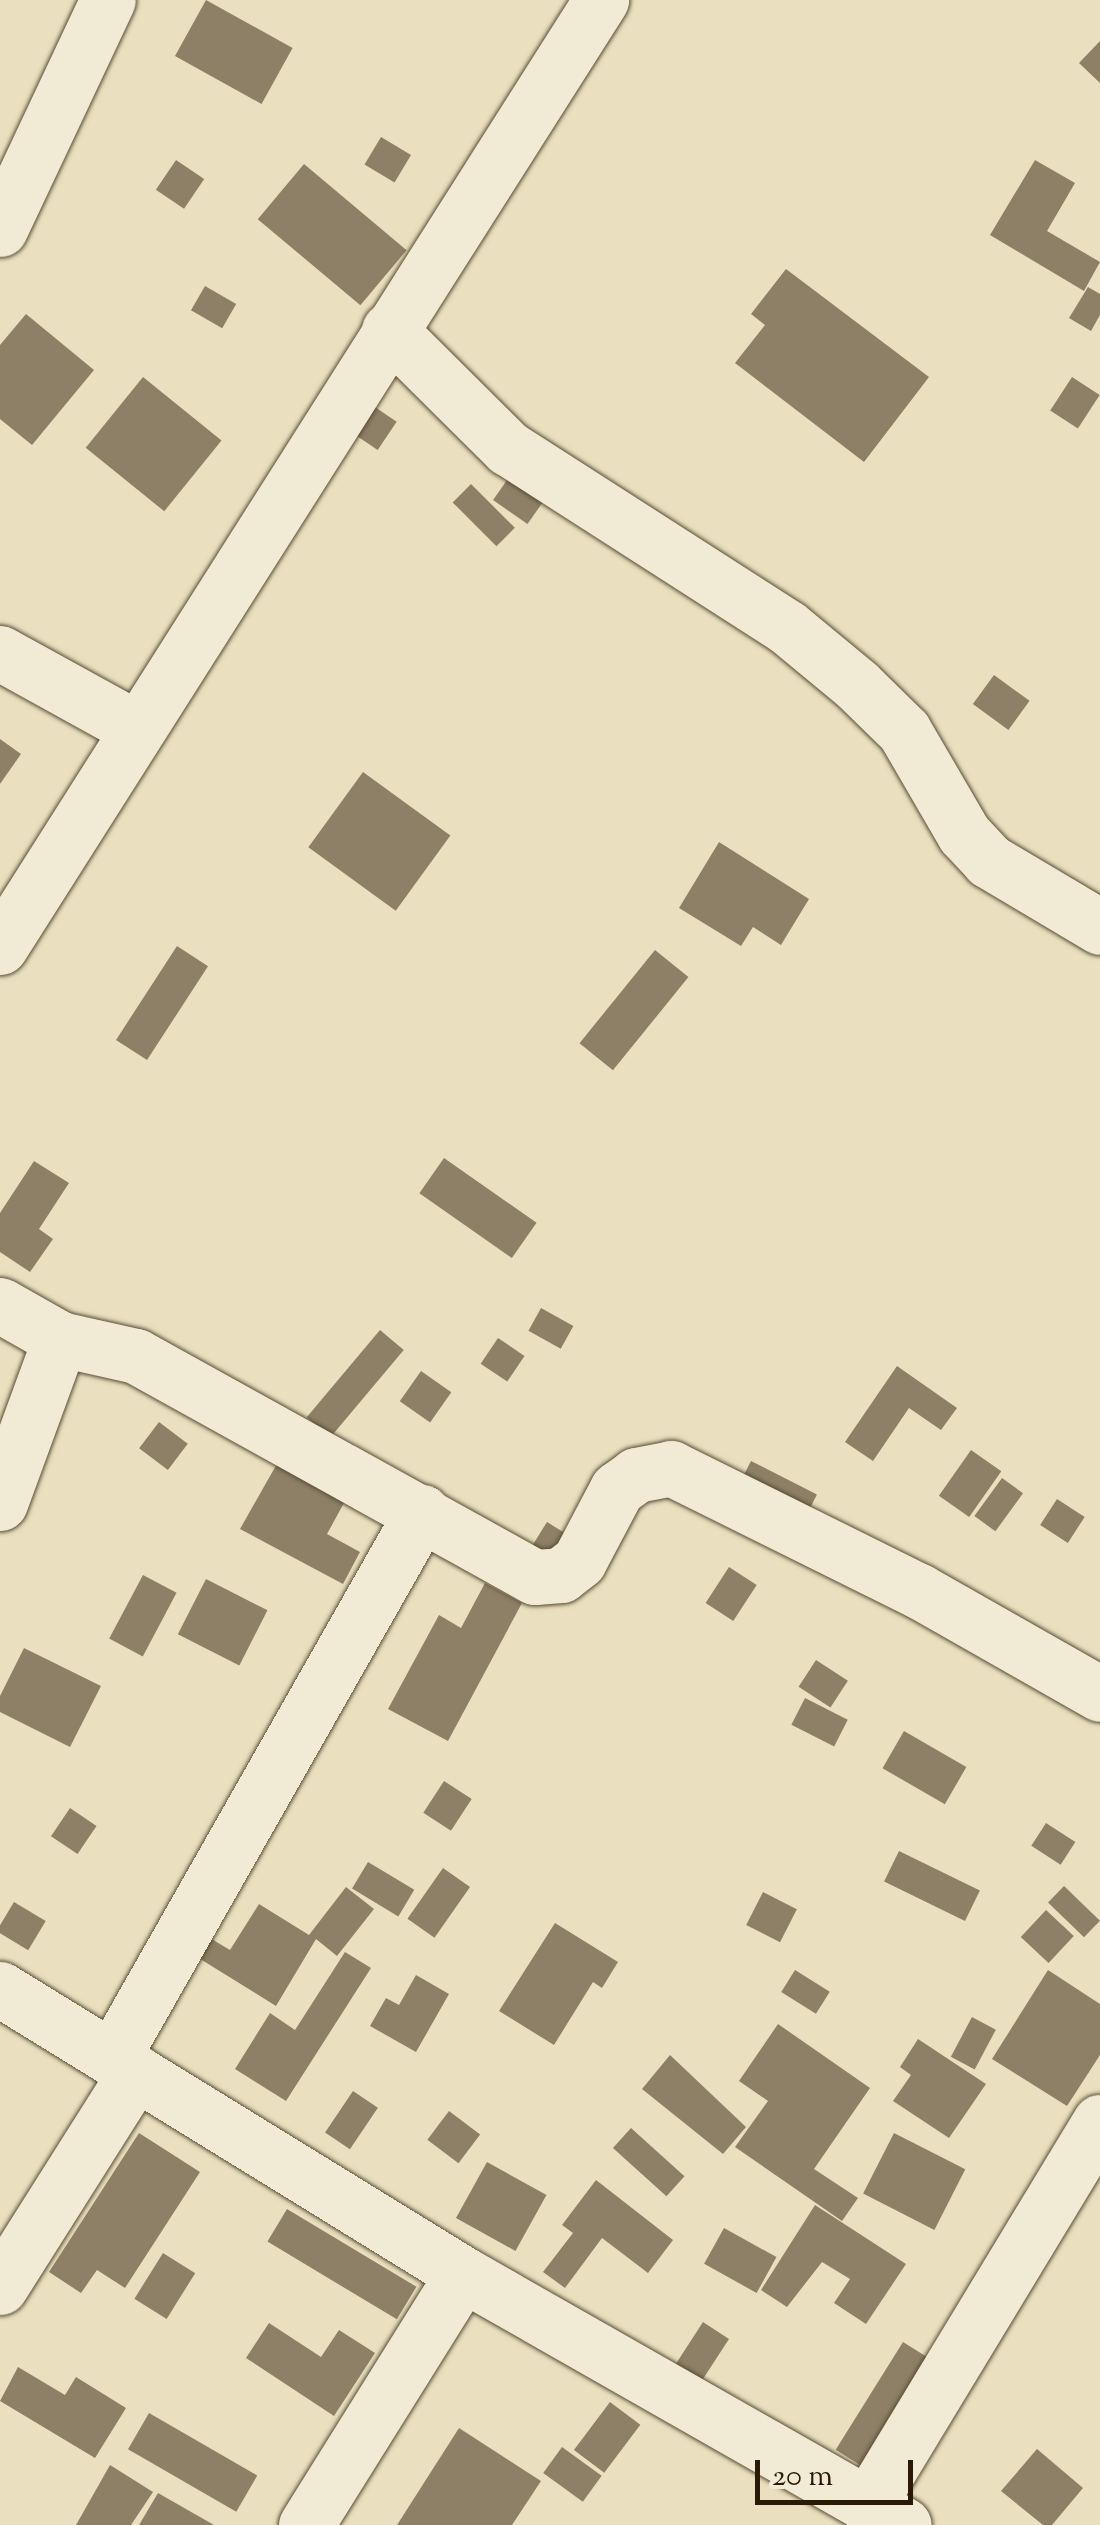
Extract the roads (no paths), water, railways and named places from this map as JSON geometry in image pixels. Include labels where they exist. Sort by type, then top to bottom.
[{"type":"street","points":[[0,229],[108,0]]},
{"type":"street","points":[[0,948],[134,727],[602,0]]},
{"type":"street","points":[[389,330],[508,448],[787,627],[857,685],[904,731],[964,834],[989,861],[1100,927]]},
{"type":"street","points":[[0,652],[134,727]]},
{"type":"street","points":[[0,1305],[60,1339],[136,1356],[535,1577],[562,1575],[579,1561],[617,1489],[636,1475],[671,1468],[919,1590],[1100,1694]]},
{"type":"street","points":[[0,1504],[60,1339]]},
{"type":"street","points":[[0,2287],[422,1512]]},
{"type":"street","points":[[0,1990],[463,2274],[886,2515],[1100,2122]]},
{"type":"street","points":[[306,2525],[463,2274]]}]
